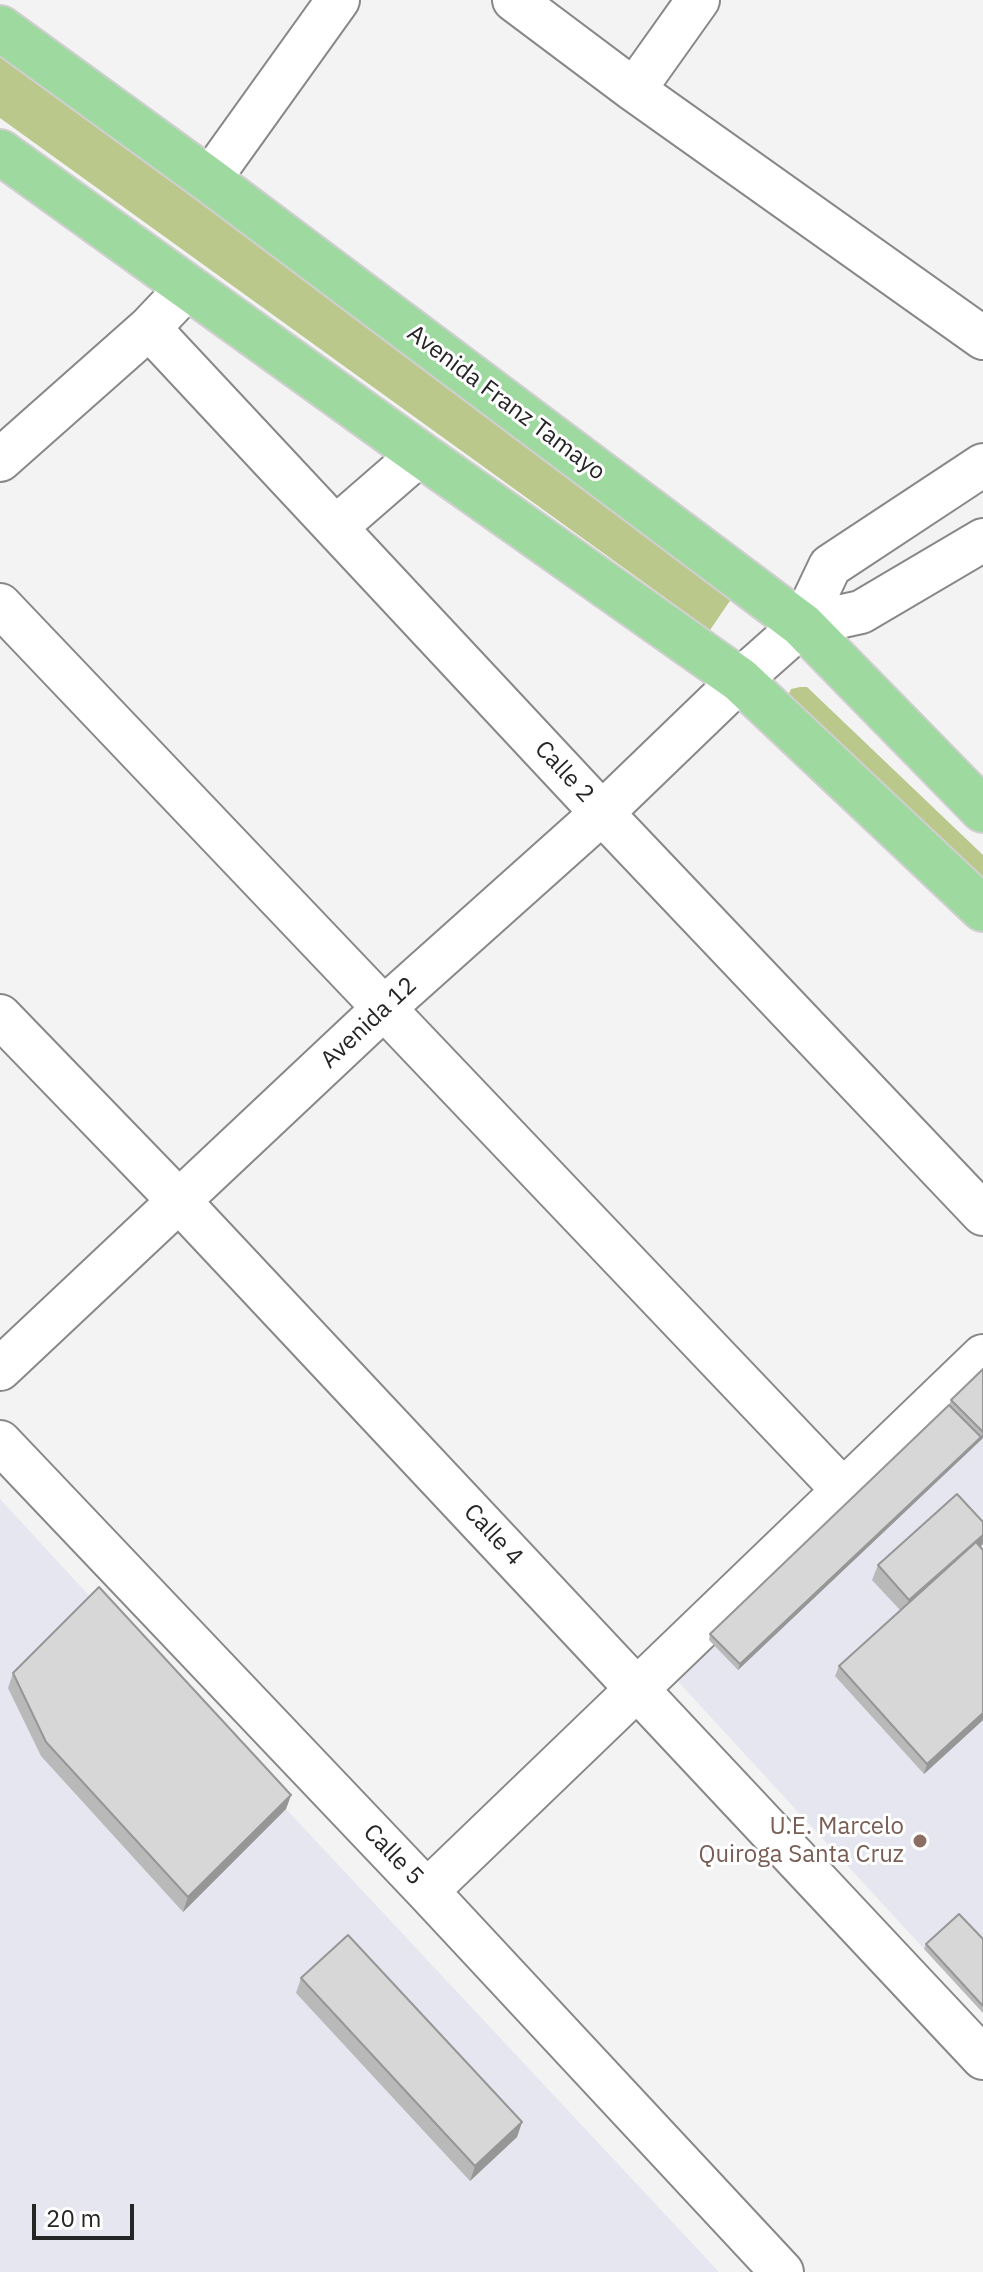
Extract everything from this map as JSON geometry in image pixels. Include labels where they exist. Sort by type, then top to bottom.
[{"type":"main road","name":"Avenida Franz Tamayo","points":[[0,28],[209,180],[802,625],[983,810]]},
{"type":"main road","points":[[0,152],[740,680],[983,909]]},
{"type":"street","points":[[209,180],[338,0]]},
{"type":"street","points":[[514,0],[634,90],[983,338]]},
{"type":"street","points":[[634,90],[698,0]]},
{"type":"street","points":[[0,460],[149,328],[188,287]]},
{"type":"street","name":"Calle 2","points":[[149,328],[602,813],[983,1214]]},
{"type":"street","points":[[336,527],[420,454]]},
{"type":"street","points":[[802,625],[830,566],[983,465]]},
{"type":"street","points":[[802,625],[861,612],[983,540]]},
{"type":"street","points":[[0,605],[843,1490]]},
{"type":"street","name":"Avenida 12","points":[[0,1369],[384,1008],[602,813],[802,625]]},
{"type":"street","name":"Calle 4","points":[[0,1016],[180,1202],[983,2058]]},
{"type":"street","points":[[427,1891],[983,1356]]},
{"type":"street","name":"Calle 5","points":[[0,1442],[427,1891],[782,2272]]},
{"type":"shaded area","points":[[983,1376],[983,2013],[673,1676]]},
{"type":"shaded area","points":[[0,1499],[286,1809],[719,2272],[0,2272]]},
{"type":"green space","points":[[0,55],[738,589],[710,630],[0,118]]},
{"type":"green space","points":[[807,687],[983,855],[983,881],[787,698],[791,689]]},
{"type":"building","points":[[983,1369],[983,1432],[951,1400]]},
{"type":"building","points":[[949,1405],[981,1437],[740,1664],[710,1634]]},
{"type":"building","points":[[957,1494],[983,1522],[983,1535],[909,1600],[878,1565]]},
{"type":"building","points":[[976,1542],[983,1550],[983,1713],[927,1764],[839,1666]]},
{"type":"building","points":[[99,1587],[291,1795],[188,1897],[46,1742],[13,1673]]},
{"type":"building","points":[[959,1914],[983,1939],[983,2006],[926,1944]]},
{"type":"building","points":[[348,1935],[522,2122],[475,2166],[301,1978]]},
{"type":"place","name":"U.E. Marcelo Quiroga Santa Cruz","points":[[920,1841]]}]
